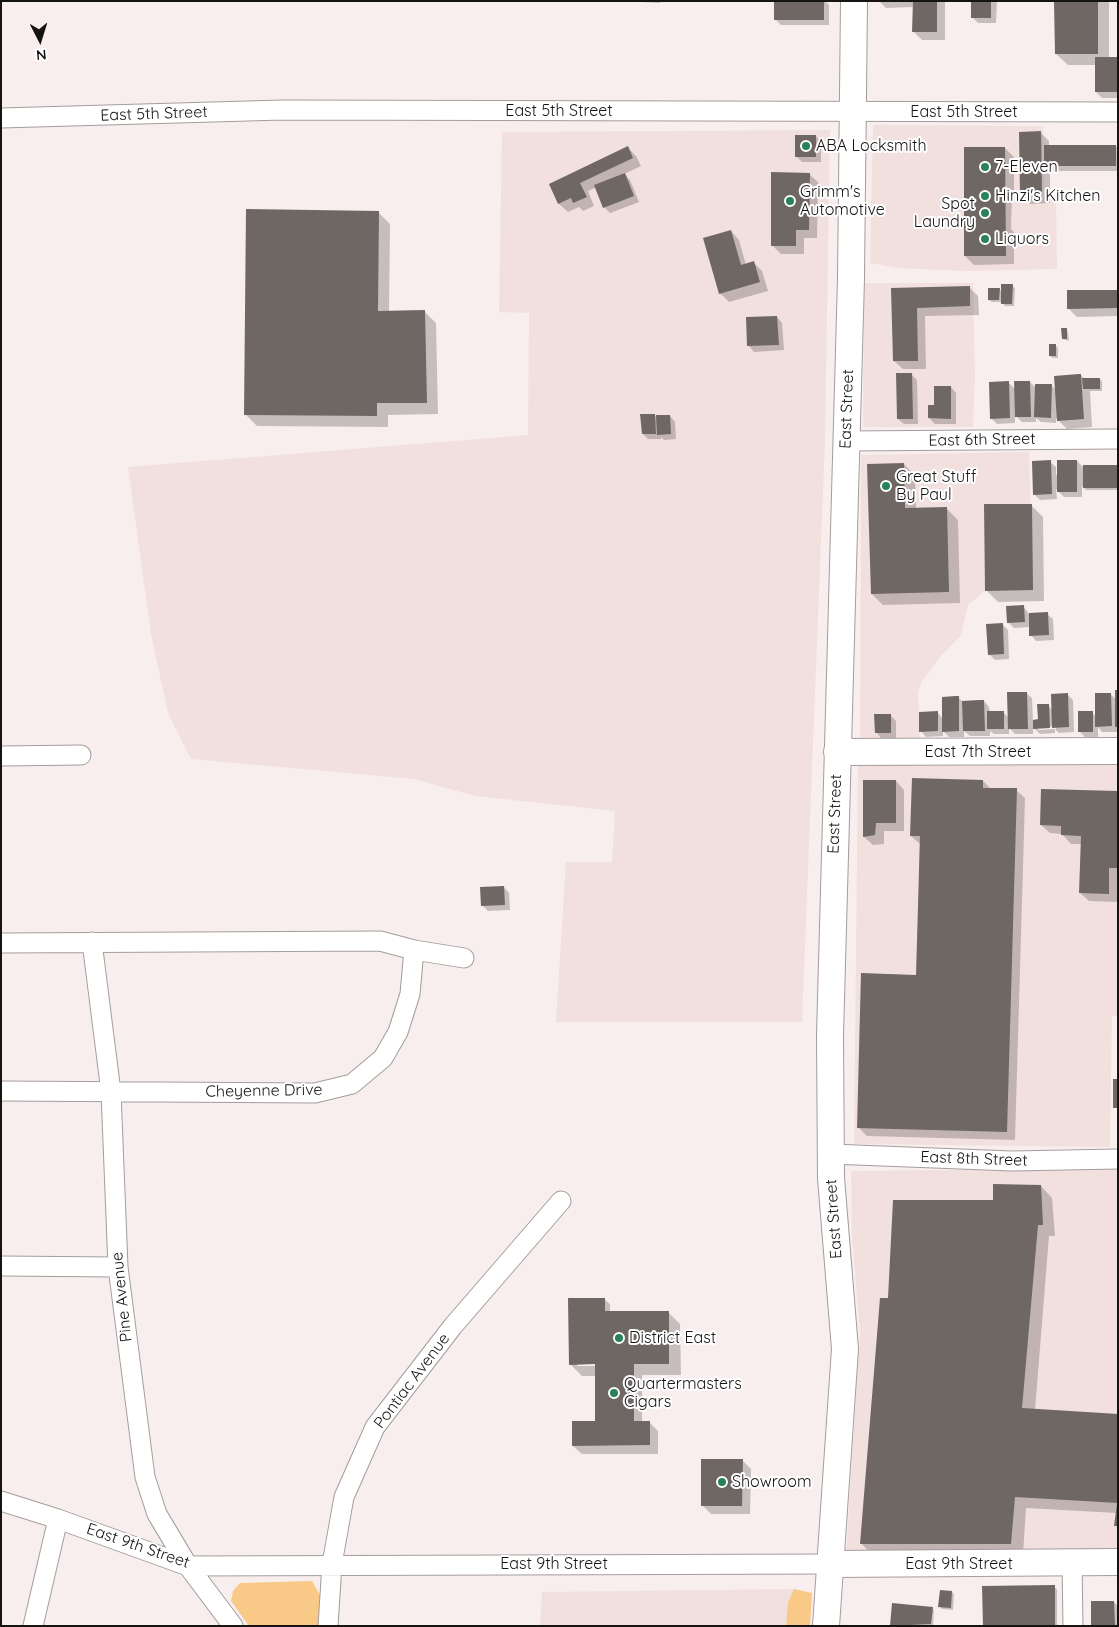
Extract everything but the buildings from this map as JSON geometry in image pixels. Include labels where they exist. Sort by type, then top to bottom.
[{"type":"main road","name":"East Street","points":[[826,1626],[844,1348],[830,1154],[830,1035],[851,278],[854,1]]},
{"type":"main road","name":"East 7th Street","points":[[837,752],[1118,752]]},
{"type":"main road","name":"East 9th Street","points":[[830,1564],[1118,1562]]},
{"type":"street","name":"East 5th Street","points":[[1,118],[283,110],[1118,112]]},
{"type":"street","name":"East 6th Street","points":[[846,441],[1118,439]]},
{"type":"street","points":[[1,756],[81,755]]},
{"type":"street","points":[[1,943],[380,941],[414,950],[464,958]]},
{"type":"street","name":"Pine Avenue","points":[[92,942],[111,1092],[118,1267],[144,1477],[157,1514],[188,1566],[233,1626]]},
{"type":"street","name":"Cheyenne Drive","points":[[1,1091],[315,1093],[352,1084],[383,1058],[398,1032],[410,994],[414,950]]},
{"type":"street","name":"East 8th Street","points":[[830,1154],[1012,1161],[1118,1159]]},
{"type":"street","name":"Pontiac Avenue","points":[[328,1626],[332,1564],[344,1497],[375,1428],[453,1326],[561,1201]]},
{"type":"street","points":[[1,1266],[118,1267]]},
{"type":"street","name":"East 9th Street","points":[[1,1501],[58,1519],[188,1566],[332,1564],[830,1564]]},
{"type":"street","points":[[33,1626],[58,1519]]},
{"type":"street","points":[[1072,1563],[1073,1626]]},
{"type":"shaded area","points":[[873,125],[1043,126],[1044,197],[1056,197],[1057,269],[964,271],[897,268],[870,263]]},
{"type":"shaded area","points":[[830,130],[825,441],[802,1022],[556,1022],[566,862],[612,862],[615,811],[475,796],[414,779],[191,759],[168,713],[151,634],[128,467],[528,435],[529,313],[499,312],[502,132]]},
{"type":"shaded area","points":[[864,283],[973,283],[975,376],[973,427],[863,427]]},
{"type":"shaded area","points":[[1029,452],[1033,590],[985,591],[968,605],[961,635],[940,657],[922,681],[918,692],[920,741],[860,740],[861,455]]},
{"type":"shaded area","points":[[858,761],[1118,764],[1118,1016],[1112,1016],[1110,1147],[854,1144]]},
{"type":"shaded area","points":[[1118,1168],[1118,1555],[846,1554],[860,1332],[852,1237],[851,1171]]},
{"type":"shaded area","points":[[312,1581],[320,1595],[318,1626],[249,1626],[231,1601],[233,1591],[240,1583]]},
{"type":"shaded area","points":[[794,1589],[788,1602],[786,1626],[540,1626],[542,1592]]},
{"type":"shaded area","points":[[794,1589],[812,1593],[810,1626],[786,1626],[788,1602]]},
{"type":"place","name":"ABA Locksmith","points":[[806,146]]},
{"type":"place","name":"7-Eleven","points":[[985,167]]},
{"type":"place","name":"Hinzi's Kitchen","points":[[985,196]]},
{"type":"place","name":"Grimm's Automotive","points":[[790,201]]},
{"type":"place","name":"Spot Laundry","points":[[985,213]]},
{"type":"place","name":"Liquors","points":[[985,239]]},
{"type":"place","name":"Great Stuff By Paul","points":[[886,486]]},
{"type":"place","name":"District East","points":[[619,1338]]},
{"type":"place","name":"Quartermasters Cigars","points":[[614,1393]]},
{"type":"place","name":"Showroom","points":[[722,1482]]}]
